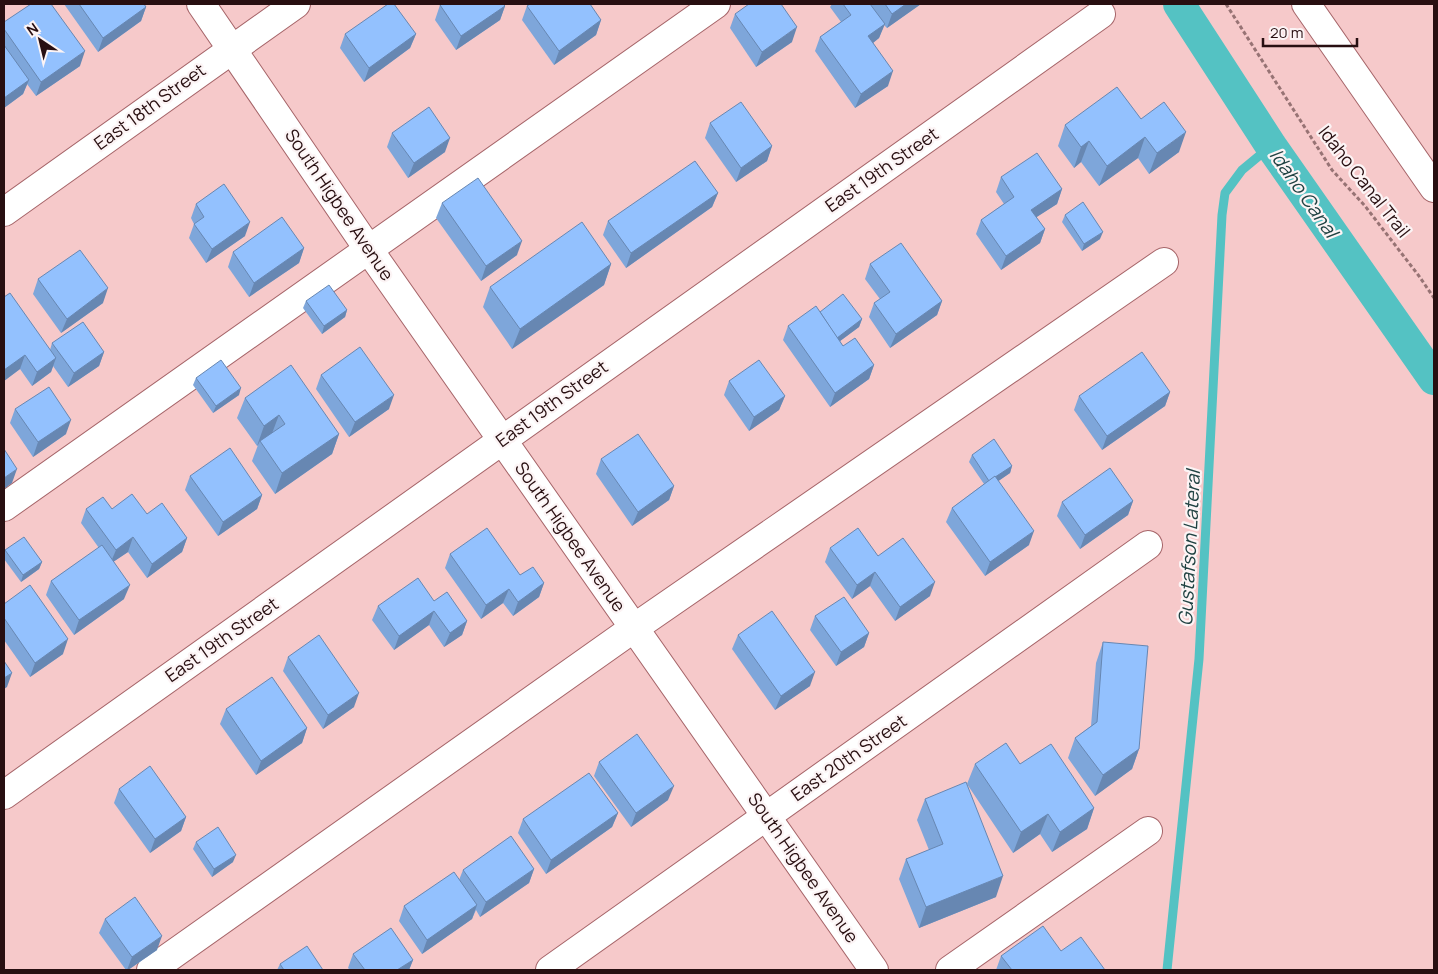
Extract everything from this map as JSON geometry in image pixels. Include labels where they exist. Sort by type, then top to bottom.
[{"type":"street","name":"South Higbee Avenue","points":[[200,4],[369,250],[874,970]]},
{"type":"street","name":"East 18th Street","points":[[4,212],[296,4]]},
{"type":"street","points":[[4,506],[716,4]]},
{"type":"street","points":[[1306,4],[1434,188]]},
{"type":"street","name":"East 19th Street","points":[[4,795],[1101,14]]},
{"type":"street","points":[[151,970],[634,628],[1164,262]]},
{"type":"street","name":"East 20th Street","points":[[550,970],[1148,545]]},
{"type":"street","points":[[950,970],[1148,831]]},
{"type":"path","name":"Idaho Canal Trail","points":[[1226,4],[1332,170],[1365,206],[1434,298]]},
{"type":"building","points":[[31,4],[51,4],[85,51],[41,82],[4,29],[4,22]]},
{"type":"building","points":[[79,4],[144,4],[146,7],[103,38]]},
{"type":"building","points":[[388,4],[394,4],[416,34],[369,68],[345,34]]},
{"type":"building","points":[[503,4],[505,6],[461,36],[440,5]]},
{"type":"building","points":[[530,4],[590,4],[601,20],[559,51],[527,6]]},
{"type":"building","points":[[749,4],[781,4],[797,27],[762,52],[735,14]]},
{"type":"building","points":[[843,4],[870,4],[885,24],[868,36],[893,71],[861,94],[820,37],[851,15]]},
{"type":"building","points":[[885,4],[906,4],[892,14]]},
{"type":"building","points":[[4,45],[29,80],[4,98]]},
{"type":"building","points":[[1117,87],[1141,119],[1164,102],[1186,132],[1157,153],[1145,137],[1107,166],[1089,141],[1081,147],[1065,125]]},
{"type":"building","points":[[741,102],[772,146],[741,168],[710,123]]},
{"type":"building","points":[[429,107],[450,138],[414,163],[392,133]]},
{"type":"building","points":[[1037,153],[1062,189],[1031,210],[1045,229],[1006,256],[981,220],[1014,197],[1001,177]]},
{"type":"building","points":[[695,161],[718,193],[631,253],[608,221]]},
{"type":"building","points":[[478,178],[522,241],[486,266],[442,203]]},
{"type":"building","points":[[224,184],[250,222],[212,249],[194,224],[204,217],[196,204]]},
{"type":"building","points":[[1083,202],[1103,232],[1084,244],[1065,215]]},
{"type":"building","points":[[282,217],[304,248],[254,283],[233,252]]},
{"type":"building","points":[[582,222],[611,264],[520,329],[490,287]]},
{"type":"building","points":[[901,243],[942,301],[896,334],[874,303],[890,292],[870,264]]},
{"type":"building","points":[[80,250],[108,288],[67,319],[38,279]]},
{"type":"building","points":[[329,285],[347,310],[324,326],[306,301]]},
{"type":"building","points":[[10,293],[56,358],[37,372],[25,355],[4,370],[4,297]]},
{"type":"building","points":[[843,294],[862,319],[837,338],[820,312]]},
{"type":"building","points":[[816,306],[843,346],[855,338],[874,365],[835,393],[788,326]]},
{"type":"building","points":[[83,322],[104,352],[74,373],[52,343]]},
{"type":"building","points":[[360,347],[394,395],[355,422],[321,375]]},
{"type":"building","points":[[1142,352],[1170,392],[1107,436],[1079,396]]},
{"type":"building","points":[[221,360],[241,388],[216,406],[196,378]]},
{"type":"building","points":[[759,360],[785,396],[754,417],[729,381]]},
{"type":"building","points":[[291,365],[339,434],[282,473],[260,441],[285,424],[279,415],[264,426],[245,398]]},
{"type":"building","points":[[49,387],[71,420],[38,442],[15,409]]},
{"type":"building","points":[[638,434],[674,486],[638,512],[601,459]]},
{"type":"building","points":[[994,439],[1012,466],[989,481],[972,455]]},
{"type":"building","points":[[230,448],[262,495],[223,522],[190,476]]},
{"type":"building","points":[[4,449],[17,469],[4,478]]},
{"type":"building","points":[[1110,468],[1133,501],[1085,535],[1062,502]]},
{"type":"building","points":[[995,476],[1034,531],[990,562],[952,508]]},
{"type":"building","points":[[132,494],[147,514],[162,503],[187,538],[152,564],[133,537],[116,550],[86,509],[103,497],[112,509]]},
{"type":"building","points":[[487,528],[520,575],[533,567],[544,583],[518,602],[509,589],[486,605],[450,554]]},
{"type":"building","points":[[858,528],[878,556],[903,538],[935,582],[900,607],[875,572],[857,585],[830,548]]},
{"type":"building","points":[[24,537],[42,562],[23,575],[5,550]]},
{"type":"building","points":[[102,545],[130,585],[79,620],[51,581]]},
{"type":"building","points":[[418,578],[434,601],[447,592],[467,621],[450,633],[434,611],[399,636],[378,606]]},
{"type":"building","points":[[30,585],[68,639],[35,663],[4,618],[4,604]]},
{"type":"building","points":[[844,597],[869,633],[841,652],[815,616]]},
{"type":"building","points":[[772,611],[815,672],[781,696],[738,635]]},
{"type":"building","points":[[319,635],[359,693],[328,715],[288,657]]},
{"type":"building","points":[[1103,642],[1148,646],[1139,749],[1103,775],[1075,738],[1097,722]]},
{"type":"building","points":[[4,661],[12,673],[4,678]]},
{"type":"building","points":[[272,677],[307,728],[261,761],[226,709]]},
{"type":"building","points":[[637,734],[674,786],[636,813],[599,762]]},
{"type":"building","points":[[1006,743],[1020,764],[1051,744],[1094,808],[1060,832],[1048,814],[1021,832],[975,764]]},
{"type":"building","points":[[150,766],[186,817],[155,839],[119,789]]},
{"type":"building","points":[[589,773],[618,813],[551,860],[523,819]]},
{"type":"building","points":[[966,782],[1003,876],[926,907],[906,859],[943,844],[925,799]]},
{"type":"building","points":[[218,827],[236,855],[214,869],[196,842]]},
{"type":"building","points":[[511,836],[534,869],[486,902],[463,870]]},
{"type":"building","points":[[454,872],[477,905],[427,940],[404,906]]},
{"type":"building","points":[[135,897],[162,936],[132,957],[105,919]]},
{"type":"building","points":[[1043,926],[1061,951],[1081,937],[1105,970],[1012,970],[1001,956]]},
{"type":"building","points":[[391,928],[413,960],[397,970],[365,970],[353,954]]},
{"type":"building","points":[[307,946],[323,970],[284,970],[280,964]]},
{"type":"waterway","name":"Idaho Canal","points":[[1179,4],[1271,146],[1434,379]]},
{"type":"waterway","name":"Gustafson Lateral","points":[[1167,970],[1199,659],[1222,215],[1225,193],[1242,170],[1271,146]]}]
